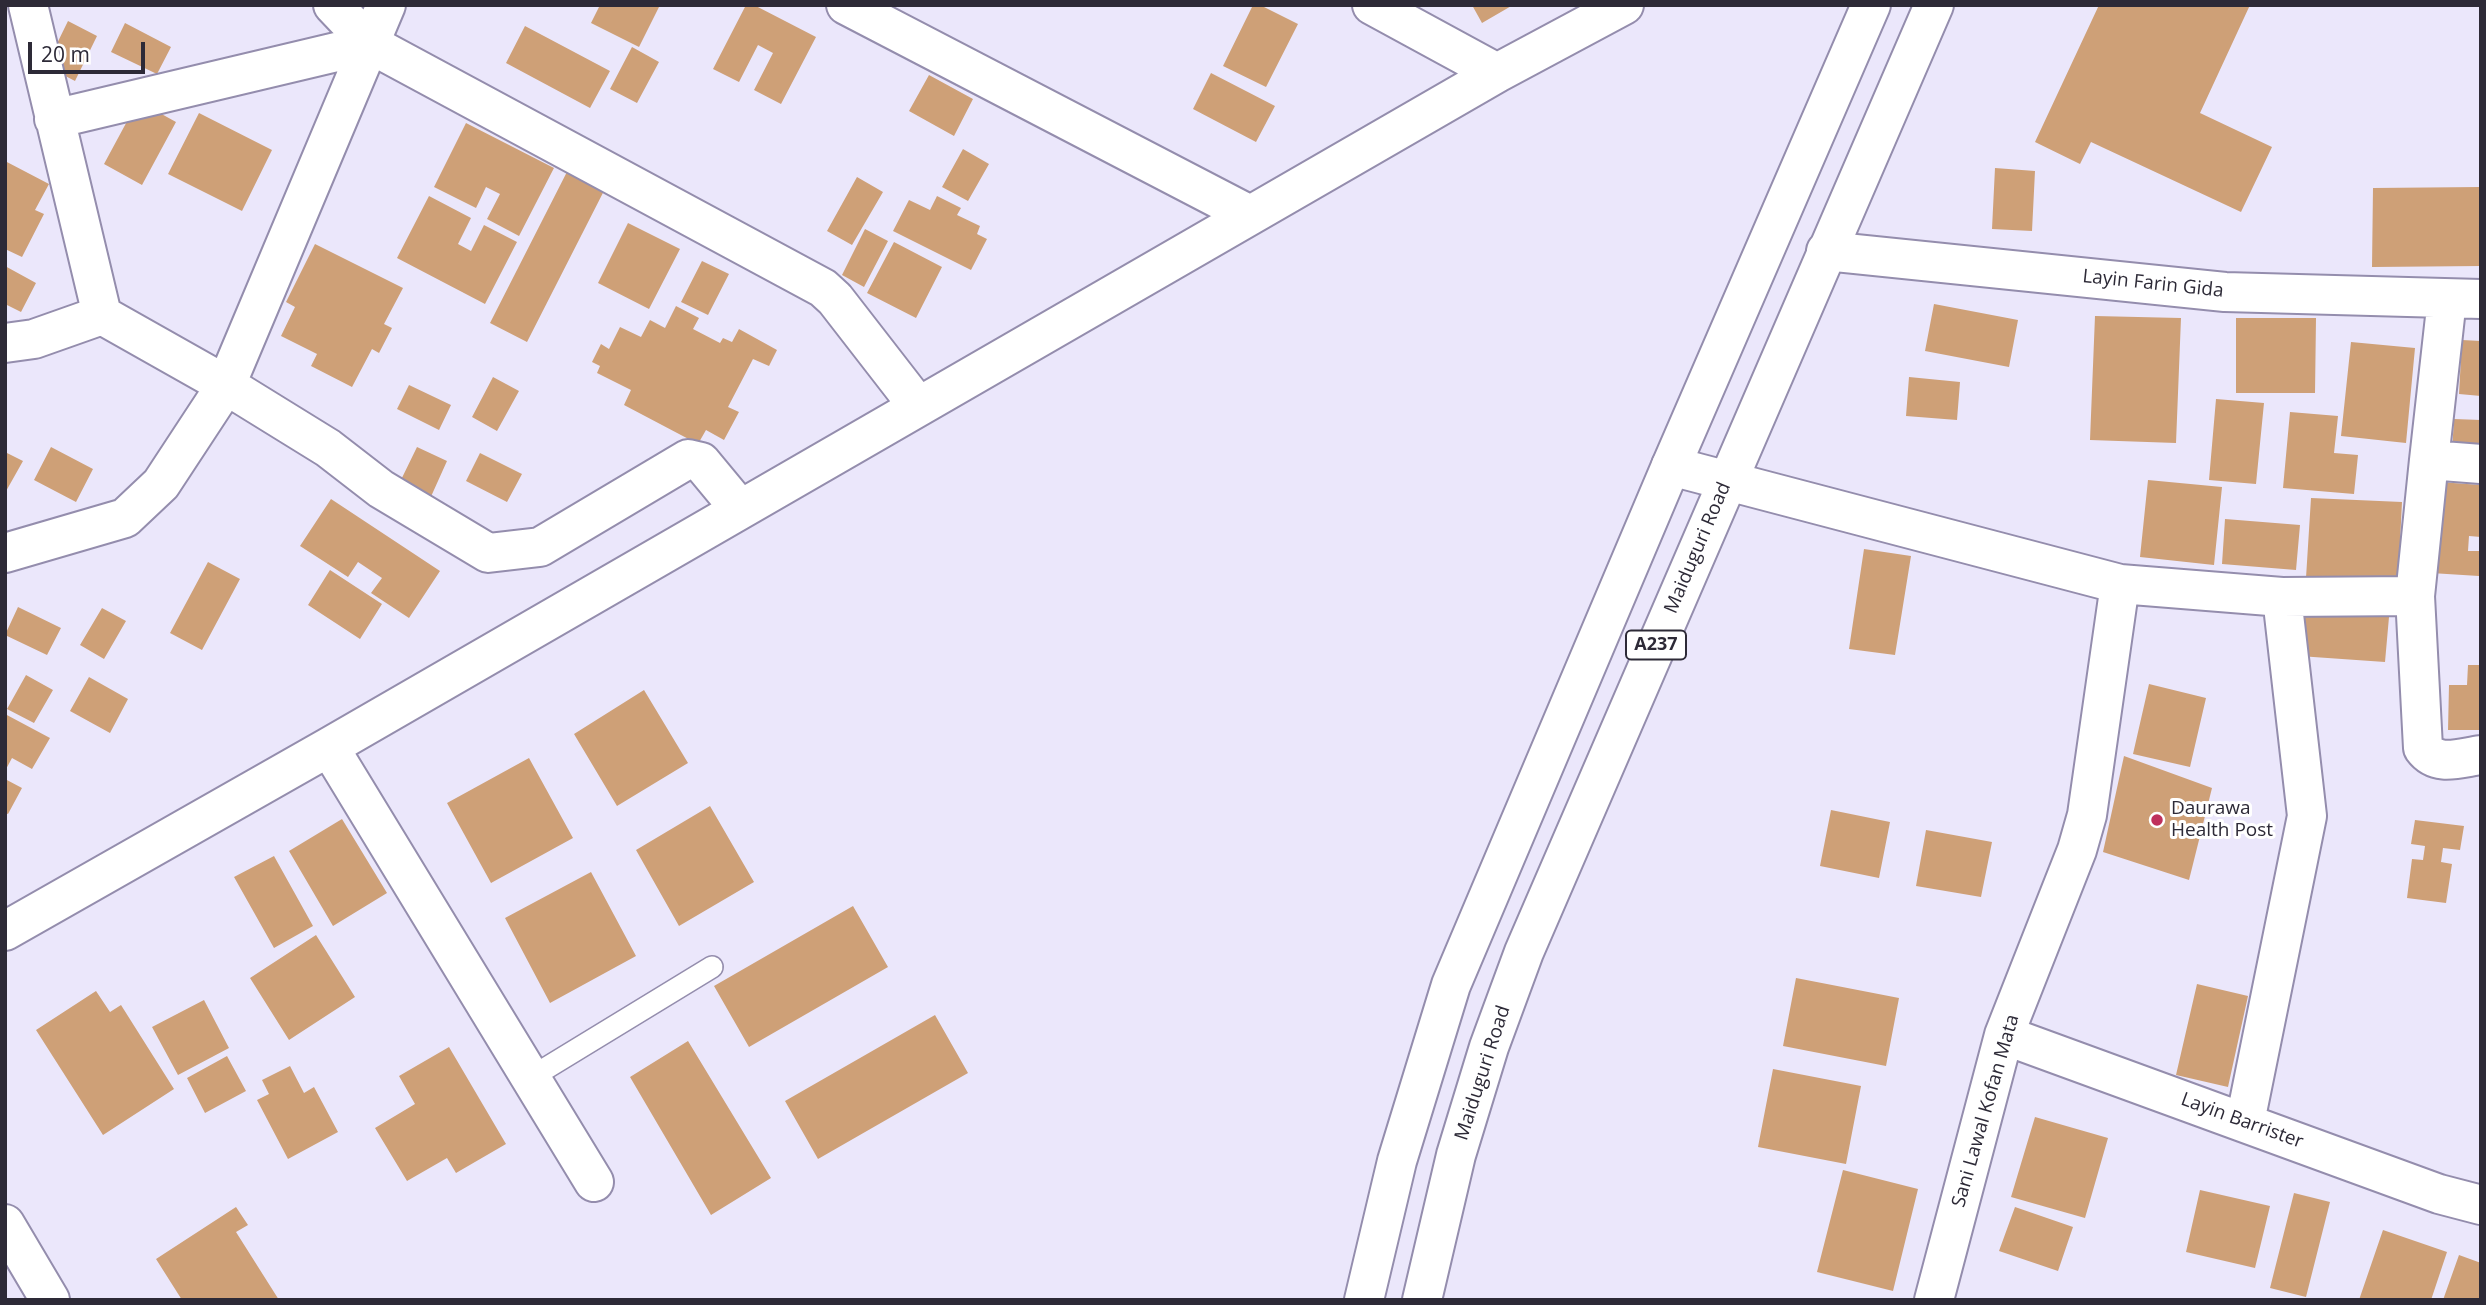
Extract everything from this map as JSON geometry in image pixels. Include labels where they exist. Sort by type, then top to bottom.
[{"type":"main road","points":[[28,5],[102,315],[226,384],[328,448],[381,489],[488,553],[540,547],[688,459],[701,462],[740,509]]},
{"type":"main road","points":[[333,5],[370,44],[823,288],[835,299],[918,407]]},
{"type":"main road","points":[[5,553],[125,518],[161,484],[226,384],[386,5]]},
{"type":"main road","points":[[846,5],[1250,215]]},
{"type":"main road","points":[[1372,5],[1497,73]]},
{"type":"main road","points":[[5,932],[1497,73],[1625,5]]},
{"type":"main road","name":"Maiduguri Road","points":[[1422,1300],[1456,1155],[1489,1047],[1524,952],[1934,5]]},
{"type":"main road","name":"A237","points":[[1364,1300],[1397,1161],[1451,985],[1868,6]]},
{"type":"main road","points":[[54,119],[370,44]]},
{"type":"main road","name":"Layin Farin Gida","points":[[1826,251],[2225,292],[2464,299]]},
{"type":"main road","points":[[2464,299],[2429,460],[2415,596],[2423,748],[2429,757],[2439,761],[2481,755]]},
{"type":"main road","points":[[5,343],[34,339],[102,315]]},
{"type":"main road","points":[[2429,460],[2481,464]]},
{"type":"main road","points":[[1671,466],[2120,584],[2282,597],[2415,596]]},
{"type":"main road","name":"Sani Lawal Kofan Mata","points":[[1934,1300],[2004,1035],[2077,850],[2087,815],[2120,584]]},
{"type":"main road","points":[[2245,1122],[2307,816],[2282,597]]},
{"type":"main road","points":[[329,747],[594,1182]]},
{"type":"main road","name":"Layin Barrister","points":[[2004,1035],[2439,1194],[2481,1205]]},
{"type":"main road","points":[[5,1224],[50,1300]]},
{"type":"lane","points":[[530,1078],[712,967]]},
{"type":"building","points":[[600,5],[660,5],[639,47],[591,23]]},
{"type":"building","points":[[746,5],[754,5],[816,37],[781,104],[754,90],[773,53],[758,45],[739,82],[713,69]]},
{"type":"building","points":[[1253,5],[1260,5],[1298,24],[1266,87],[1223,66]]},
{"type":"building","points":[[1472,5],[1513,5],[1482,23]]},
{"type":"building","points":[[2099,5],[2250,5],[2200,113],[2272,147],[2241,212],[2091,142],[2080,164],[2035,142]]},
{"type":"building","points":[[68,21],[97,36],[75,81],[46,66]]},
{"type":"building","points":[[125,23],[171,47],[157,74],[111,52]]},
{"type":"building","points":[[525,26],[610,71],[590,108],[506,63]]},
{"type":"building","points":[[632,47],[659,62],[637,103],[610,89]]},
{"type":"building","points":[[1211,73],[1275,106],[1256,142],[1193,109]]},
{"type":"building","points":[[929,75],[973,99],[954,136],[909,111]]},
{"type":"building","points":[[138,101],[176,122],[142,185],[104,164]]},
{"type":"building","points":[[199,113],[272,150],[242,211],[168,174]]},
{"type":"building","points":[[466,123],[554,168],[519,236],[487,219],[500,194],[486,187],[476,208],[434,187]]},
{"type":"building","points":[[963,149],[989,164],[968,201],[942,187]]},
{"type":"building","points":[[5,161],[49,184],[35,210],[44,214],[22,257],[5,249]]},
{"type":"building","points":[[572,162],[609,181],[527,342],[490,323]]},
{"type":"building","points":[[1995,168],[2035,171],[2032,231],[1992,229]]},
{"type":"building","points":[[857,177],[883,192],[852,245],[827,231]]},
{"type":"building","points":[[2481,187],[2481,266],[2372,267],[2373,188]]},
{"type":"building","points":[[429,196],[471,218],[458,244],[471,251],[484,225],[517,242],[485,304],[397,258]]},
{"type":"building","points":[[937,196],[961,208],[957,215],[980,226],[977,234],[987,239],[971,270],[893,231],[909,200],[930,210]]},
{"type":"building","points":[[628,223],[680,249],[649,309],[598,283]]},
{"type":"building","points":[[865,229],[888,241],[864,287],[842,275]]},
{"type":"building","points":[[894,242],[942,267],[916,318],[867,293]]},
{"type":"building","points":[[315,244],[403,288],[384,324],[392,328],[379,353],[372,349],[352,387],[311,366],[317,354],[281,336],[295,307],[286,302]]},
{"type":"building","points":[[702,261],[729,274],[708,315],[681,302]]},
{"type":"building","points":[[5,266],[36,283],[21,312],[5,304]]},
{"type":"building","points":[[1934,304],[2018,320],[2009,367],[1925,351]]},
{"type":"building","points":[[676,306],[699,318],[693,329],[720,343],[723,338],[732,342],[739,329],[777,350],[769,366],[753,359],[728,407],[739,412],[724,440],[706,430],[698,444],[624,405],[631,390],[597,373],[600,366],[592,362],[601,344],[609,349],[620,327],[641,337],[650,320],[665,328]]},
{"type":"building","points":[[2095,316],[2181,318],[2176,443],[2090,440]]},
{"type":"building","points":[[2236,318],[2316,318],[2315,393],[2236,393]]},
{"type":"building","points":[[2462,340],[2481,341],[2481,396],[2459,394]]},
{"type":"building","points":[[2351,342],[2415,348],[2406,443],[2341,436]]},
{"type":"building","points":[[493,377],[519,391],[497,431],[472,417]]},
{"type":"building","points":[[1909,377],[1960,382],[1957,420],[1906,416]]},
{"type":"building","points":[[409,385],[451,405],[439,430],[397,409]]},
{"type":"building","points":[[2216,399],[2264,403],[2256,484],[2209,480]]},
{"type":"building","points":[[2290,412],[2338,416],[2334,453],[2358,455],[2354,494],[2283,488]]},
{"type":"building","points":[[2454,419],[2481,420],[2481,453],[2452,452]]},
{"type":"building","points":[[51,447],[93,469],[76,502],[34,480]]},
{"type":"building","points":[[417,447],[447,461],[429,501],[398,486]]},
{"type":"building","points":[[5,452],[23,461],[5,493]]},
{"type":"building","points":[[480,453],[522,474],[507,502],[466,481]]},
{"type":"building","points":[[2148,480],[2222,487],[2214,565],[2140,557]]},
{"type":"building","points":[[2439,482],[2481,485],[2481,537],[2469,536],[2468,551],[2481,551],[2479,576],[2431,573]]},
{"type":"building","points":[[2311,498],[2402,502],[2398,583],[2306,578]]},
{"type":"building","points":[[331,499],[440,571],[409,618],[371,593],[382,578],[358,562],[348,577],[300,546]]},
{"type":"building","points":[[2225,519],[2300,525],[2296,570],[2222,564]]},
{"type":"building","points":[[1864,549],[1911,556],[1895,655],[1849,649]]},
{"type":"building","points":[[208,562],[240,579],[202,650],[170,633]]},
{"type":"building","points":[[330,570],[382,604],[360,639],[308,605]]},
{"type":"building","points":[[18,607],[61,628],[47,655],[5,635]]},
{"type":"building","points":[[102,608],[126,621],[104,659],[80,645]]},
{"type":"building","points":[[2303,610],[2389,617],[2385,662],[2299,656]]},
{"type":"building","points":[[2468,665],[2481,665],[2481,730],[2448,730],[2449,685],[2467,685]]},
{"type":"building","points":[[26,675],[53,690],[34,723],[7,709]]},
{"type":"building","points":[[89,677],[128,699],[110,733],[70,711]]},
{"type":"building","points":[[2149,684],[2206,698],[2190,767],[2133,754]]},
{"type":"building","points":[[644,690],[688,763],[617,806],[574,734]]},
{"type":"building","points":[[5,714],[50,738],[32,769],[12,758],[5,771]]},
{"type":"building","name":"Daurawa Health Post","points":[[2124,756],[2212,788],[2189,880],[2103,852]]},
{"type":"building","points":[[529,758],[573,838],[491,883],[447,803]]},
{"type":"building","points":[[5,779],[22,788],[8,814],[5,813]]},
{"type":"building","points":[[710,806],[754,882],[679,926],[636,850]]},
{"type":"building","points":[[1831,810],[1890,822],[1879,878],[1820,866]]},
{"type":"building","points":[[342,819],[387,893],[333,926],[289,851]]},
{"type":"building","points":[[2415,820],[2464,826],[2460,850],[2443,848],[2441,862],[2452,864],[2446,903],[2407,898],[2412,859],[2423,860],[2425,846],[2411,844]]},
{"type":"building","points":[[1926,830],[1992,842],[1981,897],[1916,886]]},
{"type":"building","points":[[274,856],[313,926],[274,948],[234,877]]},
{"type":"building","points":[[591,872],[636,956],[550,1003],[505,918]]},
{"type":"building","points":[[853,906],[888,967],[749,1047],[714,986]]},
{"type":"building","points":[[316,935],[355,997],[289,1040],[250,978]]},
{"type":"building","points":[[1796,978],[1899,998],[1886,1066],[1783,1046]]},
{"type":"building","points":[[2197,984],[2248,996],[2228,1087],[2176,1075]]},
{"type":"building","points":[[96,991],[110,1012],[121,1005],[174,1089],[103,1135],[36,1030]]},
{"type":"building","points":[[204,1000],[229,1048],[178,1075],[152,1027]]},
{"type":"building","points":[[935,1015],[968,1073],[818,1159],[785,1101]]},
{"type":"building","points":[[688,1041],[771,1178],[711,1215],[630,1077]]},
{"type":"building","points":[[449,1047],[506,1144],[456,1173],[447,1158],[407,1181],[375,1128],[415,1104],[399,1076]]},
{"type":"building","points":[[227,1056],[246,1091],[205,1113],[187,1078]]},
{"type":"building","points":[[290,1066],[304,1093],[314,1087],[338,1132],[288,1159],[257,1100],[269,1094],[262,1080]]},
{"type":"building","points":[[1773,1069],[1861,1086],[1846,1164],[1758,1147]]},
{"type":"building","points":[[2035,1117],[2108,1138],[2085,1218],[2011,1197]]},
{"type":"building","points":[[1843,1170],[1918,1189],[1893,1291],[1817,1272]]},
{"type":"building","points":[[2200,1190],[2270,1206],[2255,1268],[2186,1252]]},
{"type":"building","points":[[2294,1193],[2330,1202],[2306,1297],[2270,1288]]},
{"type":"building","points":[[236,1207],[248,1225],[236,1232],[279,1300],[182,1300],[156,1259]]},
{"type":"building","points":[[2015,1207],[2073,1227],[2058,1271],[1999,1251]]},
{"type":"building","points":[[2383,1230],[2447,1252],[2431,1300],[2359,1300]]},
{"type":"building","points":[[2459,1255],[2481,1263],[2481,1300],[2443,1300]]},
{"type":"place","name":"Daurawa Health Post","points":[[2157,820]]}]
